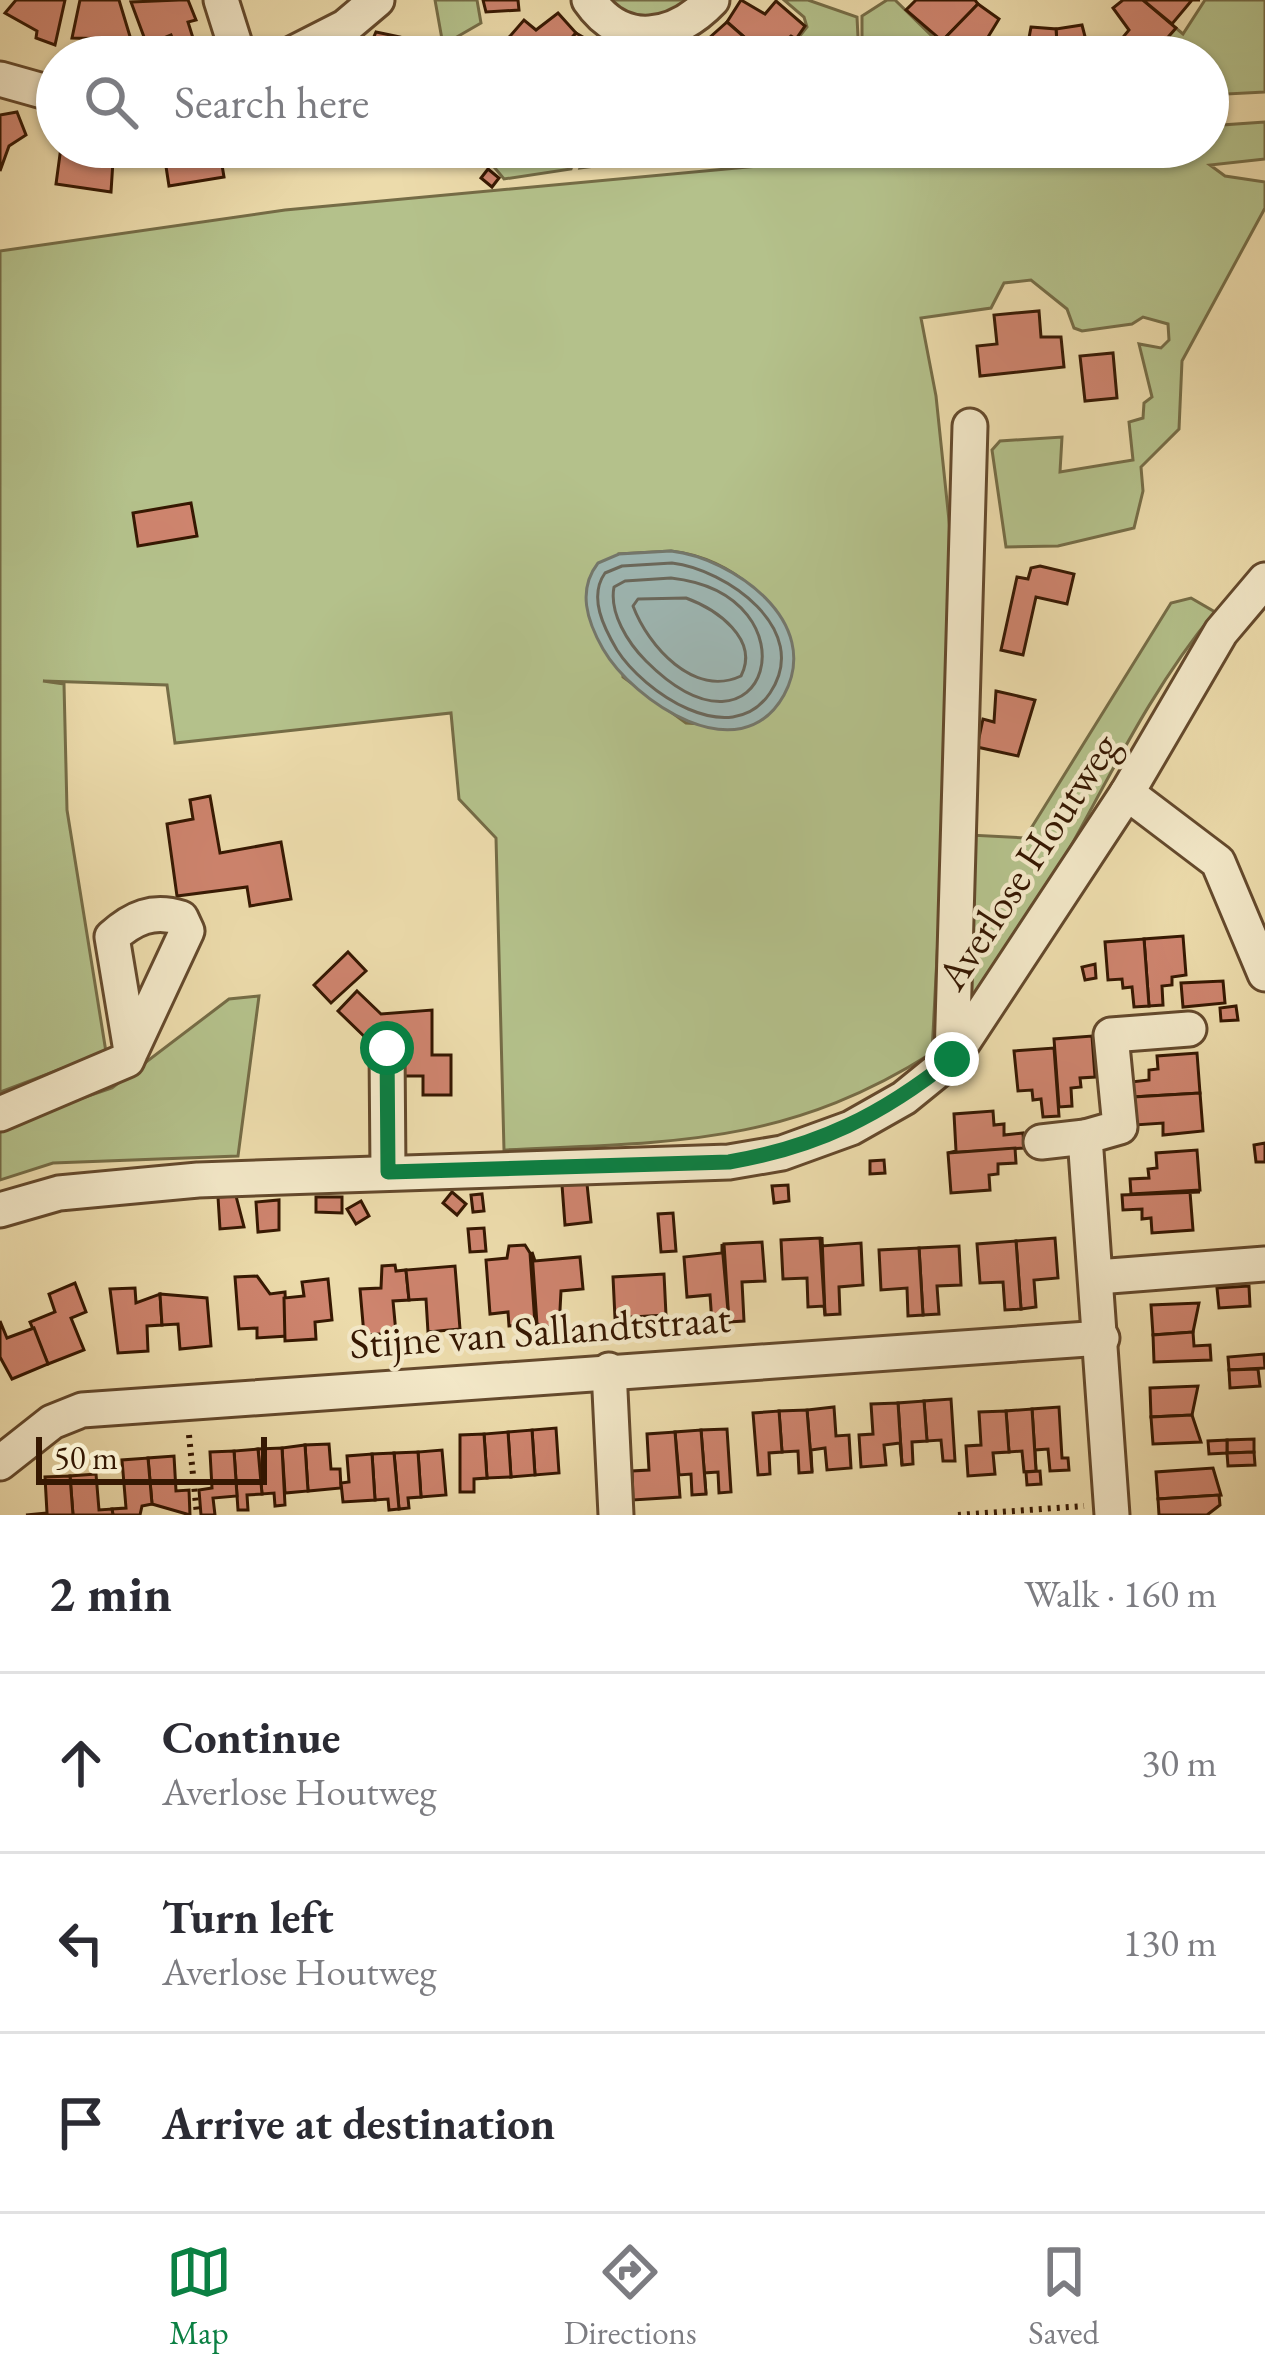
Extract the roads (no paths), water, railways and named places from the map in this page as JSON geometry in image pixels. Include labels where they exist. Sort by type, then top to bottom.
[{"type":"street","points":[[221,0],[232,36]]},
{"type":"street","points":[[327,36],[376,0]]},
{"type":"street","points":[[589,0],[609,22],[644,34],[670,32],[691,22],[712,0]]},
{"type":"street","points":[[0,79],[36,89]]},
{"type":"street","points":[[952,1059],[970,426]]},
{"type":"street","name":"Averlose Houtweg","points":[[0,1210],[59,1193],[108,1187],[388,1172],[729,1162],[782,1153],[851,1128],[904,1098],[952,1059],[1127,793],[1221,632],[1265,580]]},
{"type":"street","points":[[1127,793],[1218,862],[1265,974]]},
{"type":"street","points":[[1041,1142],[1120,1127],[1111,1035],[1189,1029]]},
{"type":"street","points":[[387,1048],[388,1172]]},
{"type":"street","points":[[0,1114],[127,1060],[131,1051]]},
{"type":"street","points":[[1084,1137],[1112,1510]]},
{"type":"street","points":[[1097,1277],[1265,1264]]},
{"type":"street","name":"Stijne van Sallandtstraat","points":[[0,1462],[52,1422],[82,1410],[1102,1338]]},
{"type":"street","points":[[609,1370],[616,1515]]},
{"type":"water","points":[[671,551],[695,556],[744,580],[782,619],[792,642],[793,668],[784,695],[765,718],[741,728],[715,729],[688,721],[638,689],[603,649],[586,595],[598,563],[619,554]]}]
